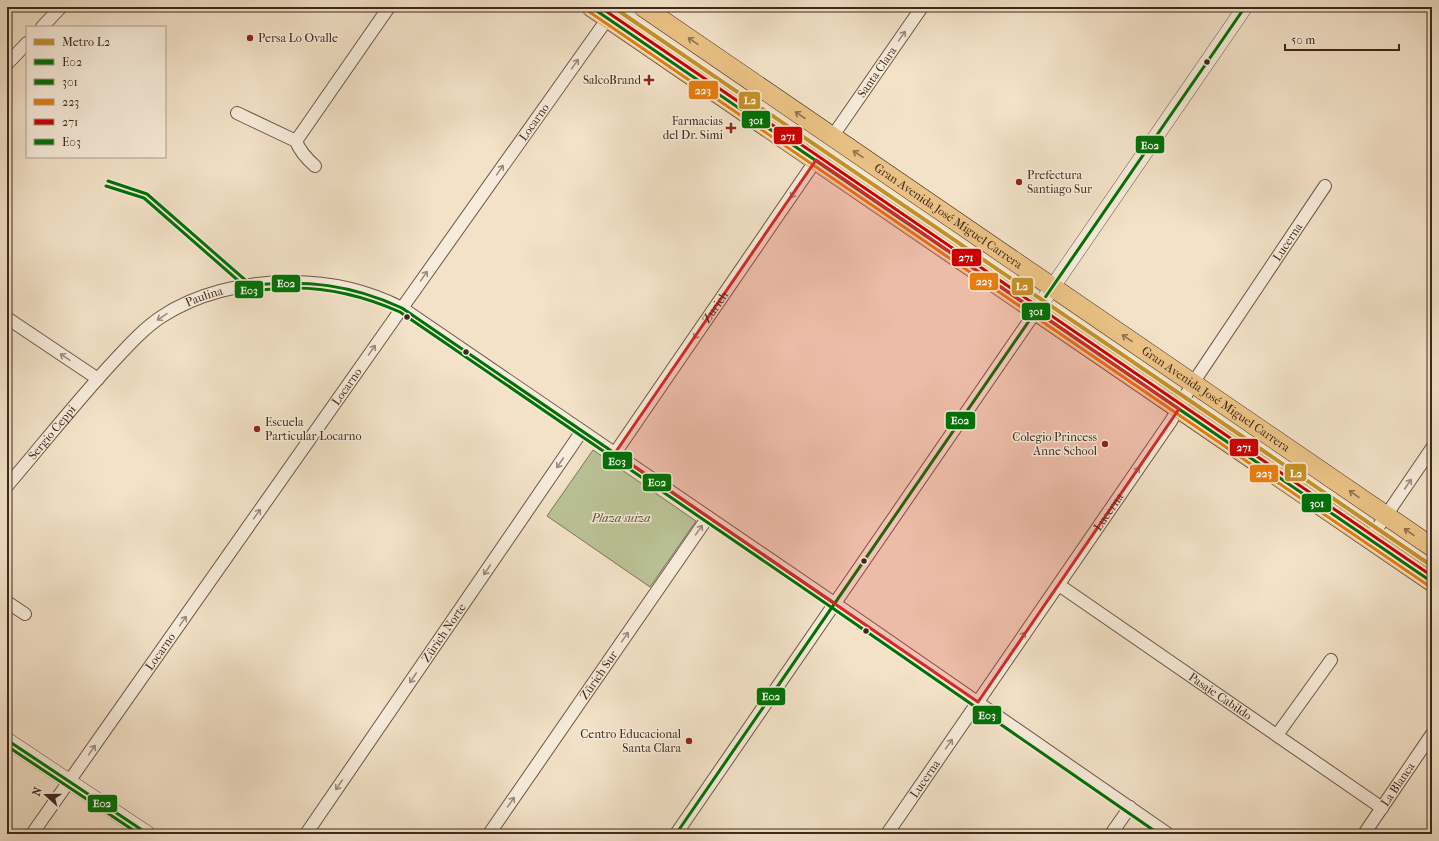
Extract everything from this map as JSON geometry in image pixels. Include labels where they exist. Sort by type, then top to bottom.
[{"type":"main road","points":[[592,7],[614,13],[625,30],[1432,582]]},
{"type":"main road","name":"Gran Avenida José Miguel Carrera","points":[[643,7],[1432,548]]},
{"type":"street","points":[[43,26],[61,7]]},
{"type":"street","points":[[296,141],[389,7]]},
{"type":"street","name":"Santa Clara","points":[[832,137],[922,7]]},
{"type":"street","points":[[676,834],[1244,7]]},
{"type":"street","name":"Locarno","points":[[32,834],[402,308],[614,13]]},
{"type":"street","points":[[7,64],[26,43]]},
{"type":"street","points":[[237,113],[296,141],[300,151],[315,166]]},
{"type":"street","name":"Zurich","points":[[615,453],[816,160]]},
{"type":"street","name":"Lucerna","points":[[887,834],[1179,409],[1193,383],[1325,186]]},
{"type":"street","name":"Paulina","points":[[98,379],[133,341],[161,317],[186,303],[232,288],[274,283],[321,283],[366,292],[389,301],[402,308],[615,453],[1168,834]]},
{"type":"street","points":[[7,318],[98,379]]},
{"type":"street","name":"Sergio Ceppi","points":[[7,486],[98,379]]},
{"type":"street","name":"Zürich Norte","points":[[306,834],[582,431]]},
{"type":"street","points":[[1370,539],[1432,448]]},
{"type":"street","name":"Zürich Sur","points":[[489,834],[708,517]]},
{"type":"street","name":"Pasaje Cabildo","points":[[1059,585],[1382,808]]},
{"type":"street","points":[[7,602],[25,614]]},
{"type":"street","points":[[1277,735],[1331,660]]},
{"type":"street","name":"La Blanca","points":[[1364,834],[1432,734]]},
{"type":"street","points":[[7,740],[148,834]]},
{"type":"street","points":[[1111,834],[1130,807]]},
{"type":"highlighted area","points":[[816,160],[1179,409],[978,702],[615,453]]},
{"type":"green space","name":"Plaza suiza","points":[[593,450],[696,521],[650,587],[547,516]]},
{"type":"metro line","name":"L2","points":[[613,7],[1432,566]]},
{"type":"transit line","name":"301","points":[[591,7],[1432,582]]},
{"type":"transit line","name":"271","points":[[600,7],[1432,576]]},
{"type":"transit line","name":"E02","points":[[676,834],[1245,7]]},
{"type":"transit line","name":"223","points":[[588,11],[1429,586]]},
{"type":"transit line","name":"E02","points":[[108,181],[147,194],[251,285],[291,283],[328,286],[364,294],[402,308],[834,603]]},
{"type":"transit line","name":"E03","points":[[106,186],[144,198],[249,290],[303,288],[332,291],[373,301],[400,312],[1159,834]]},
{"type":"transit line","name":"E02","points":[[7,740],[148,834]]},
{"type":"transit line","name":"E03","points":[[7,746],[139,834]]},
{"type":"place","name":"Persa Lo Ovalle","points":[[250,38]]},
{"type":"place","name":"SalcoBrand","points":[[649,80]]},
{"type":"place","name":"Farmacias del Dr. Simi","points":[[731,128]]},
{"type":"place","name":"Prefectura Santiago Sur","points":[[1019,182]]},
{"type":"place","name":"Escuela Particular Locarno","points":[[257,429]]},
{"type":"place","name":"Colegio Princess Anne School","points":[[1105,444]]},
{"type":"place","name":"Centro Educacional Santa Clara","points":[[689,741]]}]
